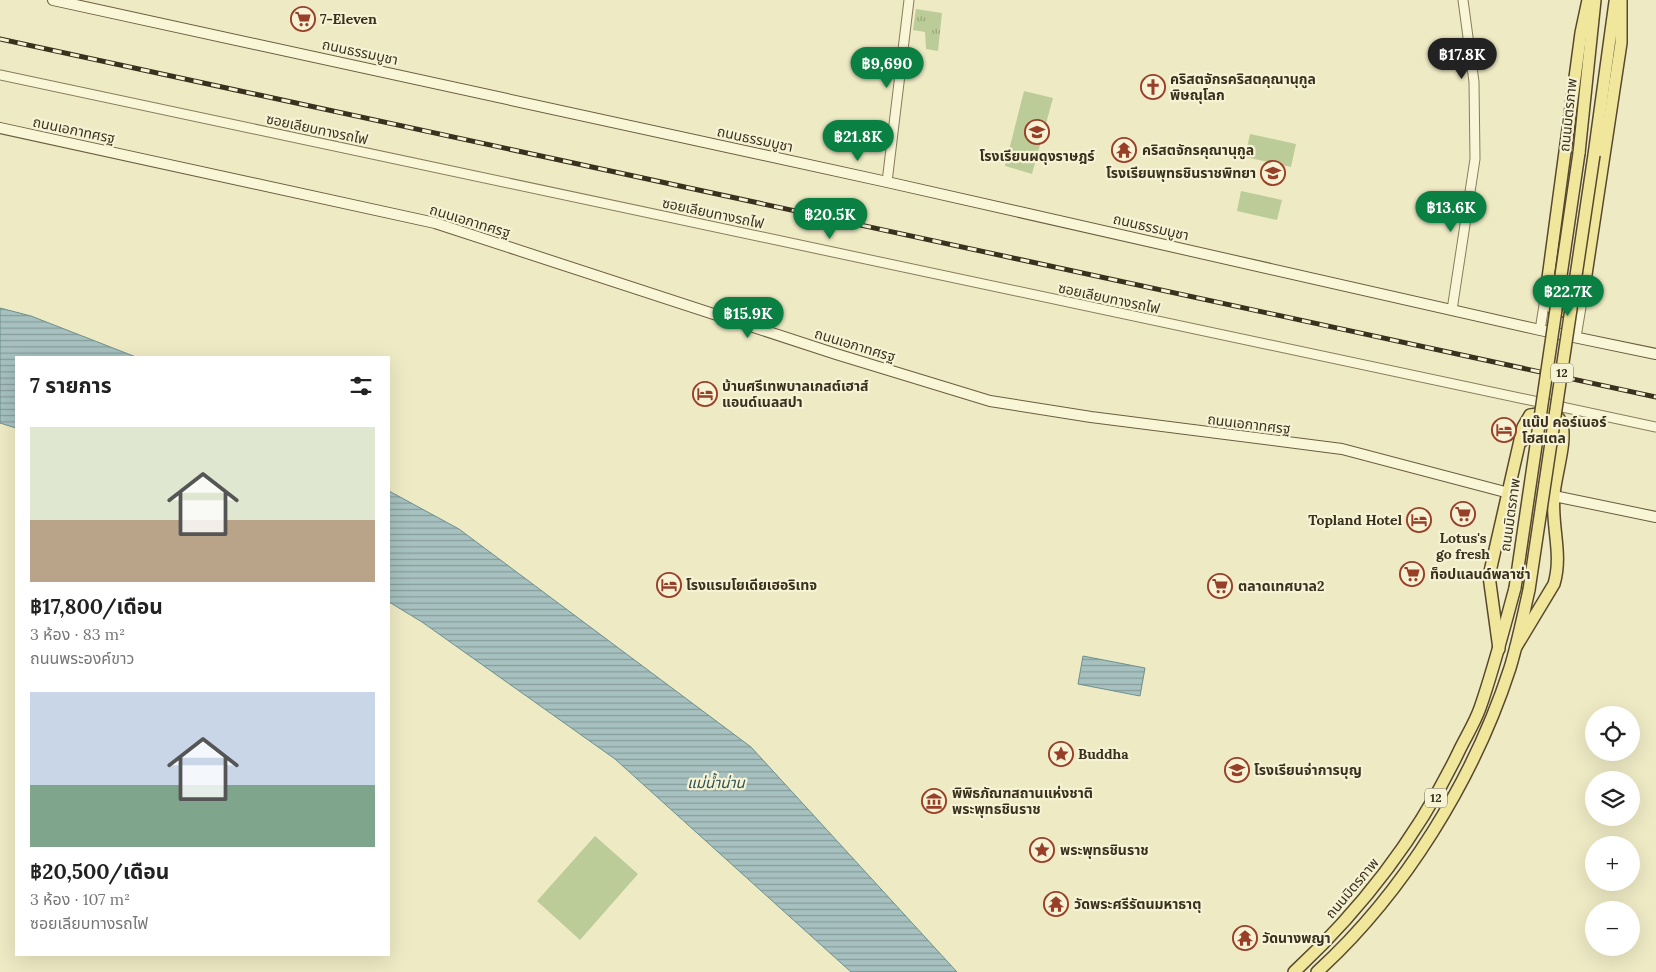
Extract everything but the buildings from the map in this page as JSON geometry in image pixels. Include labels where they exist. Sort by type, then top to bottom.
[{"type":"main road","name":"ถนนธรรมบูชา","points":[[53,0],[887,182],[1540,330],[1656,354]]},
{"type":"main road","points":[[1588,0],[1581,33],[1546,294],[1553,309],[1571,312],[1582,300],[1621,43],[1621,0]]},
{"type":"main road","name":"ถนนมิตรภาพ","points":[[1294,972],[1319,949],[1373,888],[1415,831],[1438,794],[1479,709],[1499,648],[1515,588],[1579,153],[1595,0]]},
{"type":"main road","name":"12","points":[[1317,972],[1332,958],[1386,897],[1425,844],[1450,802],[1473,757],[1506,678],[1516,646],[1530,590],[1616,0]]},
{"type":"main road","name":"ถนนเอกาทศรฐ","points":[[0,128],[435,223],[836,354],[990,400],[1118,421],[1342,450],[1509,493]]},
{"type":"main road","points":[[1499,648],[1489,576],[1521,443],[1528,432],[1545,428],[1558,437],[1561,448],[1554,496],[1553,518],[1559,558],[1557,574],[1554,584],[1516,646]]},
{"type":"main road","points":[[1554,496],[1656,517]]},
{"type":"street","points":[[887,182],[910,0]]},
{"type":"street","points":[[1452,310],[1475,159],[1474,82],[1463,0]]},
{"type":"street","name":"ซอยเลียบทางรถไฟ","points":[[0,75],[1656,427]]},
{"type":"street","points":[[1540,330],[1546,294]]},
{"type":"street","points":[[1576,337],[1582,300]]},
{"type":"green space","points":[[916,9],[942,13],[938,51],[926,49],[925,32],[913,30]]},
{"type":"green space","points":[[1024,91],[1053,98],[1032,174],[1005,166]]},
{"type":"green space","points":[[1250,134],[1296,144],[1291,167],[1245,157]]},
{"type":"green space","points":[[1241,191],[1282,200],[1277,220],[1237,211]]},
{"type":"green space","points":[[595,836],[638,874],[580,940],[537,901]]},
{"type":"water","points":[[0,308],[31,316],[133,356],[15,356],[15,428],[0,423]]},
{"type":"water","name":"แม่น้ำน่าน","points":[[390,492],[459,529],[751,747],[957,972],[851,972],[615,759],[422,622],[390,603]]},
{"type":"water","points":[[1083,656],[1145,668],[1140,696],[1078,684]]},
{"type":"railway","points":[[0,39],[1656,397]]},
{"type":"place","name":"7-Eleven","points":[[303,19]]},
{"type":"place","name":"คริสตจักรคริสตคุณานุกูล พิษณุโลก","points":[[1153,87]]},
{"type":"place","name":"โรงเรียนผดุงราษฎร์","points":[[1037,132]]},
{"type":"place","name":"คริสตจักรคุณานุกูล","points":[[1124,150]]},
{"type":"place","name":"โรงเรียนพุทธชินราชพิทยา","points":[[1273,173]]},
{"type":"place","name":"บ้านศรีเทพบาลเกสต์เฮาส์ แอนด์เนลสปา","points":[[705,394]]},
{"type":"place","name":"แน๊ป คอร์เนอร์ โฮสเตล","points":[[1504,430]]},
{"type":"place","name":"Lotus's go fresh","points":[[1463,514]]},
{"type":"place","name":"Topland Hotel","points":[[1419,520]]},
{"type":"place","name":"ท็อปแลนด์พลาซ่า","points":[[1412,574]]},
{"type":"place","name":"โรงแรมโยเดียเฮอริเทจ","points":[[669,585]]},
{"type":"place","name":"ตลาดเทศบาล2","points":[[1220,586]]},
{"type":"place","name":"Buddha","points":[[1061,754]]},
{"type":"place","name":"โรงเรียนจ่าการบุญ","points":[[1237,770]]},
{"type":"place","name":"พิพิธภัณฑสถานแห่งชาติ พระพุทธชินราช","points":[[934,801]]},
{"type":"place","name":"พระพุทธชินราช","points":[[1042,850]]},
{"type":"place","name":"วัดพระศรีรัตนมหาธาตุ","points":[[1056,904]]},
{"type":"place","name":"วัดนางพญา","points":[[1245,938]]}]
